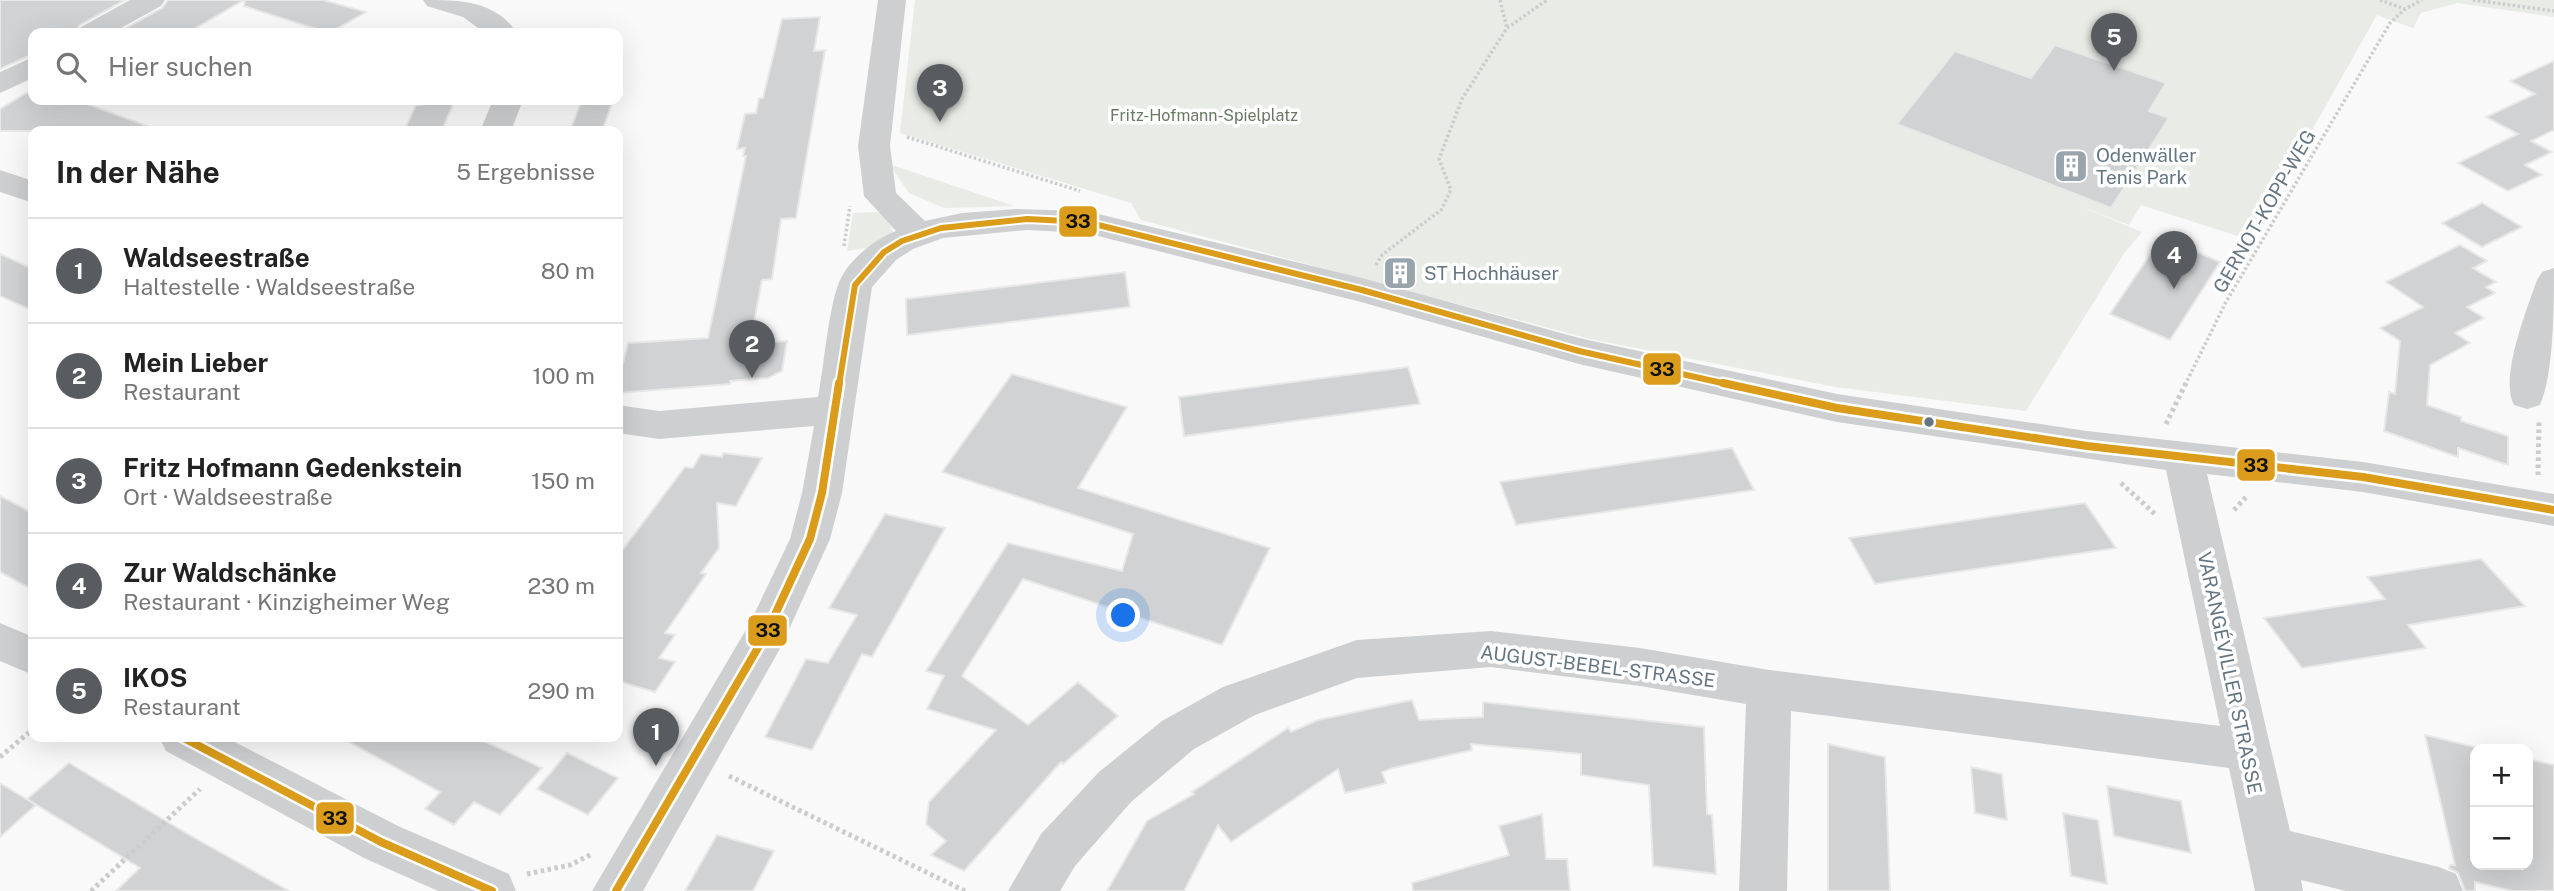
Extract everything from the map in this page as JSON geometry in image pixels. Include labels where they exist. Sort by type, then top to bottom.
[{"type":"street","points":[[100,28],[151,0]]},
{"type":"street","points":[[437,0],[473,11],[496,28]]},
{"type":"street","points":[[891,0],[874,146],[880,195],[917,233]]},
{"type":"street","points":[[0,85],[28,69]]},
{"type":"street","points":[[498,126],[506,105]]},
{"type":"street","points":[[0,180],[28,191]]},
{"type":"street","points":[[616,891],[766,634],[810,539],[822,493],[855,285],[866,266],[890,246],[917,233],[959,223],[1058,217],[1362,290],[1579,351],[1837,408],[2168,454],[2363,477],[2547,509]]},
{"type":"street","points":[[2527,395],[2534,345],[2554,280]]},
{"type":"street","points":[[623,420],[659,425],[834,410]]},
{"type":"street","name":"VARANGÉVILLER STRASSE","points":[[2168,454],[2201,541],[2274,870]]},
{"type":"street","points":[[0,641],[28,655]]},
{"type":"street","name":"AUGUST-BEBEL-STRASSE","points":[[1032,891],[1058,850],[1115,787],[1178,735],[1239,701],[1357,659],[1491,649],[1640,667],[1769,689],[2246,750]]},
{"type":"street","points":[[1763,891],[1769,689]]},
{"type":"street","points":[[191,742],[381,842],[507,887]]},
{"type":"street","points":[[2274,870],[2439,891]]},
{"type":"path","points":[[1500,0],[1507,28]]},
{"type":"path","points":[[1362,290],[1382,255],[1441,210],[1451,190],[1439,159],[1462,99],[1507,28],[1547,0]]},
{"type":"path","points":[[2381,0],[2405,9]]},
{"type":"path","name":"GERNOT-KOPP-WEG","points":[[2168,454],[2226,302],[2390,23],[2405,9],[2422,0]]},
{"type":"path","points":[[2473,0],[2554,11]]},
{"type":"path","points":[[876,128],[1088,194]]},
{"type":"path","points":[[866,266],[842,256],[851,204],[880,195]]},
{"type":"path","points":[[2527,395],[2540,415],[2547,509]]},
{"type":"path","points":[[2120,482],[2152,511],[2177,539],[2228,543],[2228,527],[2237,505],[2253,491],[2276,485],[2269,465]]},
{"type":"path","points":[[0,757],[28,733]]},
{"type":"path","points":[[693,758],[965,891]]},
{"type":"path","points":[[91,891],[228,763]]},
{"type":"path","points":[[507,887],[527,874],[570,865],[596,851]]},
{"type":"green space","name":"Fritz-Hofmann-Spielplatz","points":[[915,0],[2554,0],[2554,17],[2457,3],[2421,13],[2413,28],[2377,15],[2250,240],[2141,205],[2129,225],[2077,205],[2142,232],[2125,252],[2026,411],[1835,387],[1590,339],[1141,220],[1131,203],[900,133]]},
{"type":"green space","points":[[889,164],[1014,206],[944,208],[909,193]]},
{"type":"green space","points":[[877,212],[887,218],[893,232],[869,248],[847,251],[853,213]]},
{"type":"building","points":[[0,0],[125,0],[78,28],[28,28],[28,56],[0,69]]},
{"type":"building","points":[[168,0],[244,0],[196,28],[126,28],[162,8]]},
{"type":"building","points":[[245,0],[323,0],[366,12],[338,28],[313,28],[244,6]]},
{"type":"building","points":[[820,17],[814,51],[825,50],[796,218],[781,219],[772,279],[762,280],[750,344],[787,341],[782,371],[768,378],[730,381],[730,384],[623,393],[623,363],[628,343],[708,338],[746,156],[743,156],[745,148],[737,149],[745,114],[756,113],[759,98],[763,98],[782,19]]},
{"type":"building","name":"Odenwäller Tenis Park","points":[[2055,45],[2166,83],[2149,111],[2169,118],[2111,208],[1897,124],[1955,51],[2031,78]]},
{"type":"building","points":[[2554,61],[2554,130],[2531,141],[2552,152],[2525,165],[2542,175],[2508,191],[2458,163],[2518,134],[2486,117],[2535,94],[2510,81]]},
{"type":"building","points":[[28,92],[28,105],[90,105],[148,126],[28,126],[28,131],[0,131],[0,109]]},
{"type":"building","points":[[416,105],[453,105],[444,126],[406,126]]},
{"type":"building","points":[[580,105],[611,105],[604,126],[572,126]]},
{"type":"building","points":[[2482,203],[2522,227],[2482,247],[2442,223]]},
{"type":"building","points":[[2162,237],[2220,262],[2170,340],[2110,314]]},
{"type":"building","points":[[2460,245],[2487,261],[2473,268],[2496,282],[2486,287],[2495,293],[2467,307],[2484,318],[2455,333],[2470,343],[2430,365],[2427,405],[2461,417],[2461,421],[2508,436],[2508,465],[2458,448],[2458,457],[2384,431],[2389,392],[2395,394],[2400,341],[2380,328],[2423,307],[2386,282]]},
{"type":"building","points":[[0,254],[28,267],[28,309],[0,296]]},
{"type":"building","points":[[1125,272],[1130,307],[907,335],[906,299]]},
{"type":"building","points":[[1408,367],[1420,404],[1184,436],[1179,397]]},
{"type":"building","points":[[1012,374],[1127,407],[1078,488],[1270,548],[1222,645],[1023,579],[962,676],[1028,725],[1078,682],[1118,716],[1063,764],[1061,762],[964,871],[931,855],[946,841],[926,824],[929,802],[996,730],[927,709],[944,676],[926,671],[1008,543],[1122,571],[1133,534],[942,472]]},
{"type":"building","points":[[1732,448],[1754,490],[1516,525],[1500,482]]},
{"type":"building","points":[[723,453],[762,458],[736,506],[717,503],[719,548],[701,573],[706,574],[665,633],[675,635],[659,658],[675,662],[655,692],[623,682],[623,549],[685,467],[693,468],[701,454],[722,457]]},
{"type":"building","points":[[0,496],[28,510],[28,587],[0,572]]},
{"type":"building","points":[[2085,503],[2116,548],[1875,584],[1849,538]]},
{"type":"building","points":[[885,514],[945,528],[872,657],[862,654],[812,750],[765,737],[806,659],[828,663],[857,615],[829,608]]},
{"type":"building","points":[[2481,559],[2525,606],[2408,625],[2426,648],[2302,668],[2264,618],[2385,599],[2367,577]]},
{"type":"building","points":[[1412,700],[1419,720],[1483,717],[1483,702],[1704,727],[1707,814],[1712,815],[1716,874],[1653,866],[1649,785],[1581,775],[1581,754],[1471,744],[1472,750],[1382,772],[1386,783],[1345,793],[1338,769],[1231,842],[1218,825],[1184,891],[1107,891],[1147,821],[1194,794],[1192,792],[1288,728],[1291,732],[1318,720]]},
{"type":"building","points":[[2425,735],[2470,746],[2470,870],[2533,870],[2533,760],[2554,765],[2554,891],[2513,891],[2475,882],[2475,891],[2465,891],[2458,873],[2449,868],[2450,865],[2455,865]]},
{"type":"building","points":[[349,742],[486,742],[542,768],[500,815],[474,802],[454,825],[425,809],[440,792]]},
{"type":"building","points":[[1828,744],[1885,757],[1890,891],[1828,891]]},
{"type":"building","points":[[567,753],[618,778],[588,815],[537,789]]},
{"type":"building","points":[[69,763],[289,891],[116,891],[140,868],[27,799]]},
{"type":"building","points":[[1971,767],[2002,774],[2007,820],[1975,813]]},
{"type":"building","points":[[0,783],[36,805],[0,837]]},
{"type":"building","points":[[2107,786],[2181,801],[2191,853],[2114,836]]},
{"type":"building","points":[[2063,813],[2098,820],[2107,884],[2071,876]]},
{"type":"building","points":[[1542,814],[1546,859],[1567,859],[1570,891],[1413,891],[1412,883],[1509,855],[1499,826]]},
{"type":"building","points":[[717,835],[774,851],[753,891],[685,891]]},
{"type":"transit line","name":"33","points":[[616,891],[766,634],[810,539],[822,493],[855,285],[884,252],[902,241],[941,228],[1027,219],[1086,222],[1362,290],[1579,351],[1837,408],[2087,446],[2363,477],[2554,510]]},
{"type":"transit line","name":"33","points":[[191,742],[381,842],[492,891]]},
{"type":"place","name":"IKOS","points":[[2114,71]]},
{"type":"place","name":"Fritz Hofmann Gedenkstein","points":[[940,122]]},
{"type":"place","name":"Odenwäller Tenis Park","points":[[2071,166]]},
{"type":"place","name":"ST Hochhäuser","points":[[1400,273]]},
{"type":"place","name":"Zur Waldschänke","points":[[2174,289]]},
{"type":"place","name":"Mein Lieber","points":[[752,378]]},
{"type":"place","name":"Waldseestraße","points":[[656,766]]}]
